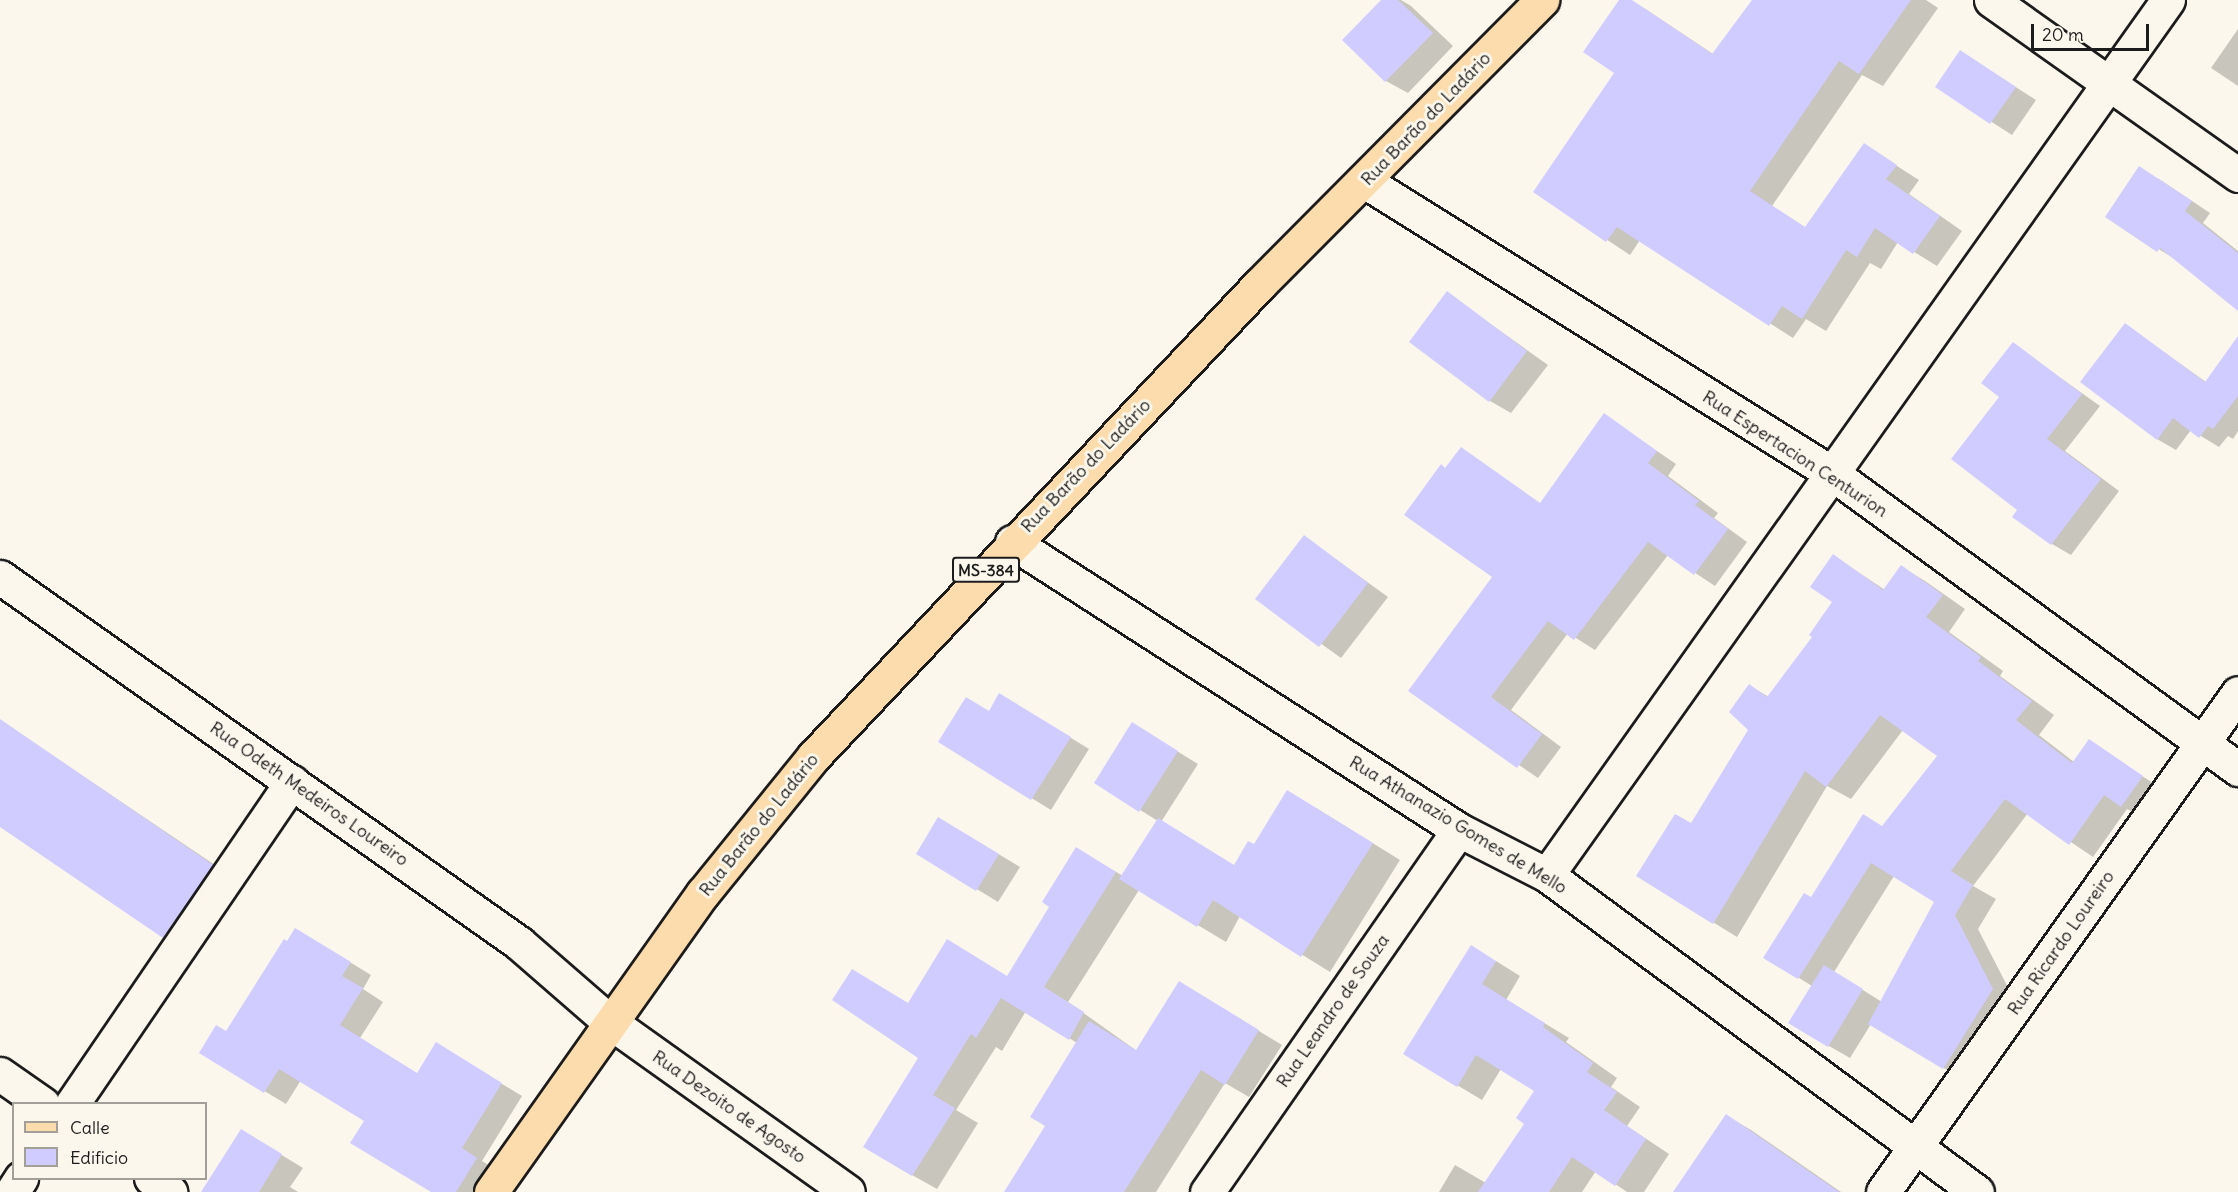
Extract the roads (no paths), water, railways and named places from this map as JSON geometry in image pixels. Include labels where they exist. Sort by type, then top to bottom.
[{"type":"main road","name":"Rua Barão do Ladário","points":[[491,1192],[703,893],[814,756],[1012,542],[1259,285],[1366,182],[1542,0]]},
{"type":"street","points":[[1991,0],[2238,175]]},
{"type":"street","points":[[1546,875],[1830,472],[2110,85],[2168,0]]},
{"type":"street","name":"Rua Espertacion Centurion","points":[[1366,182],[1830,472],[2238,769]]},
{"type":"street","name":"Rua Athanazio Gomes de Mello","points":[[1012,542],[1459,830],[1546,875],[1977,1192]]},
{"type":"street","name":"Rua Odeth Medeiros Loureiro","points":[[0,577],[519,943],[610,1022]]},
{"type":"street","name":"Rua Ricardo Loureiro","points":[[1883,1192],[2238,693]]},
{"type":"street","points":[[73,1102],[292,782]]},
{"type":"street","name":"Rua Leandro de Souza","points":[[1207,1192],[1459,830]]},
{"type":"street","name":"Rua Dezoito de Agosto","points":[[610,1022],[848,1192]]},
{"type":"street","points":[[0,1074],[40,1102]]},
{"type":"street","points":[[152,1180],[170,1192]]}]
